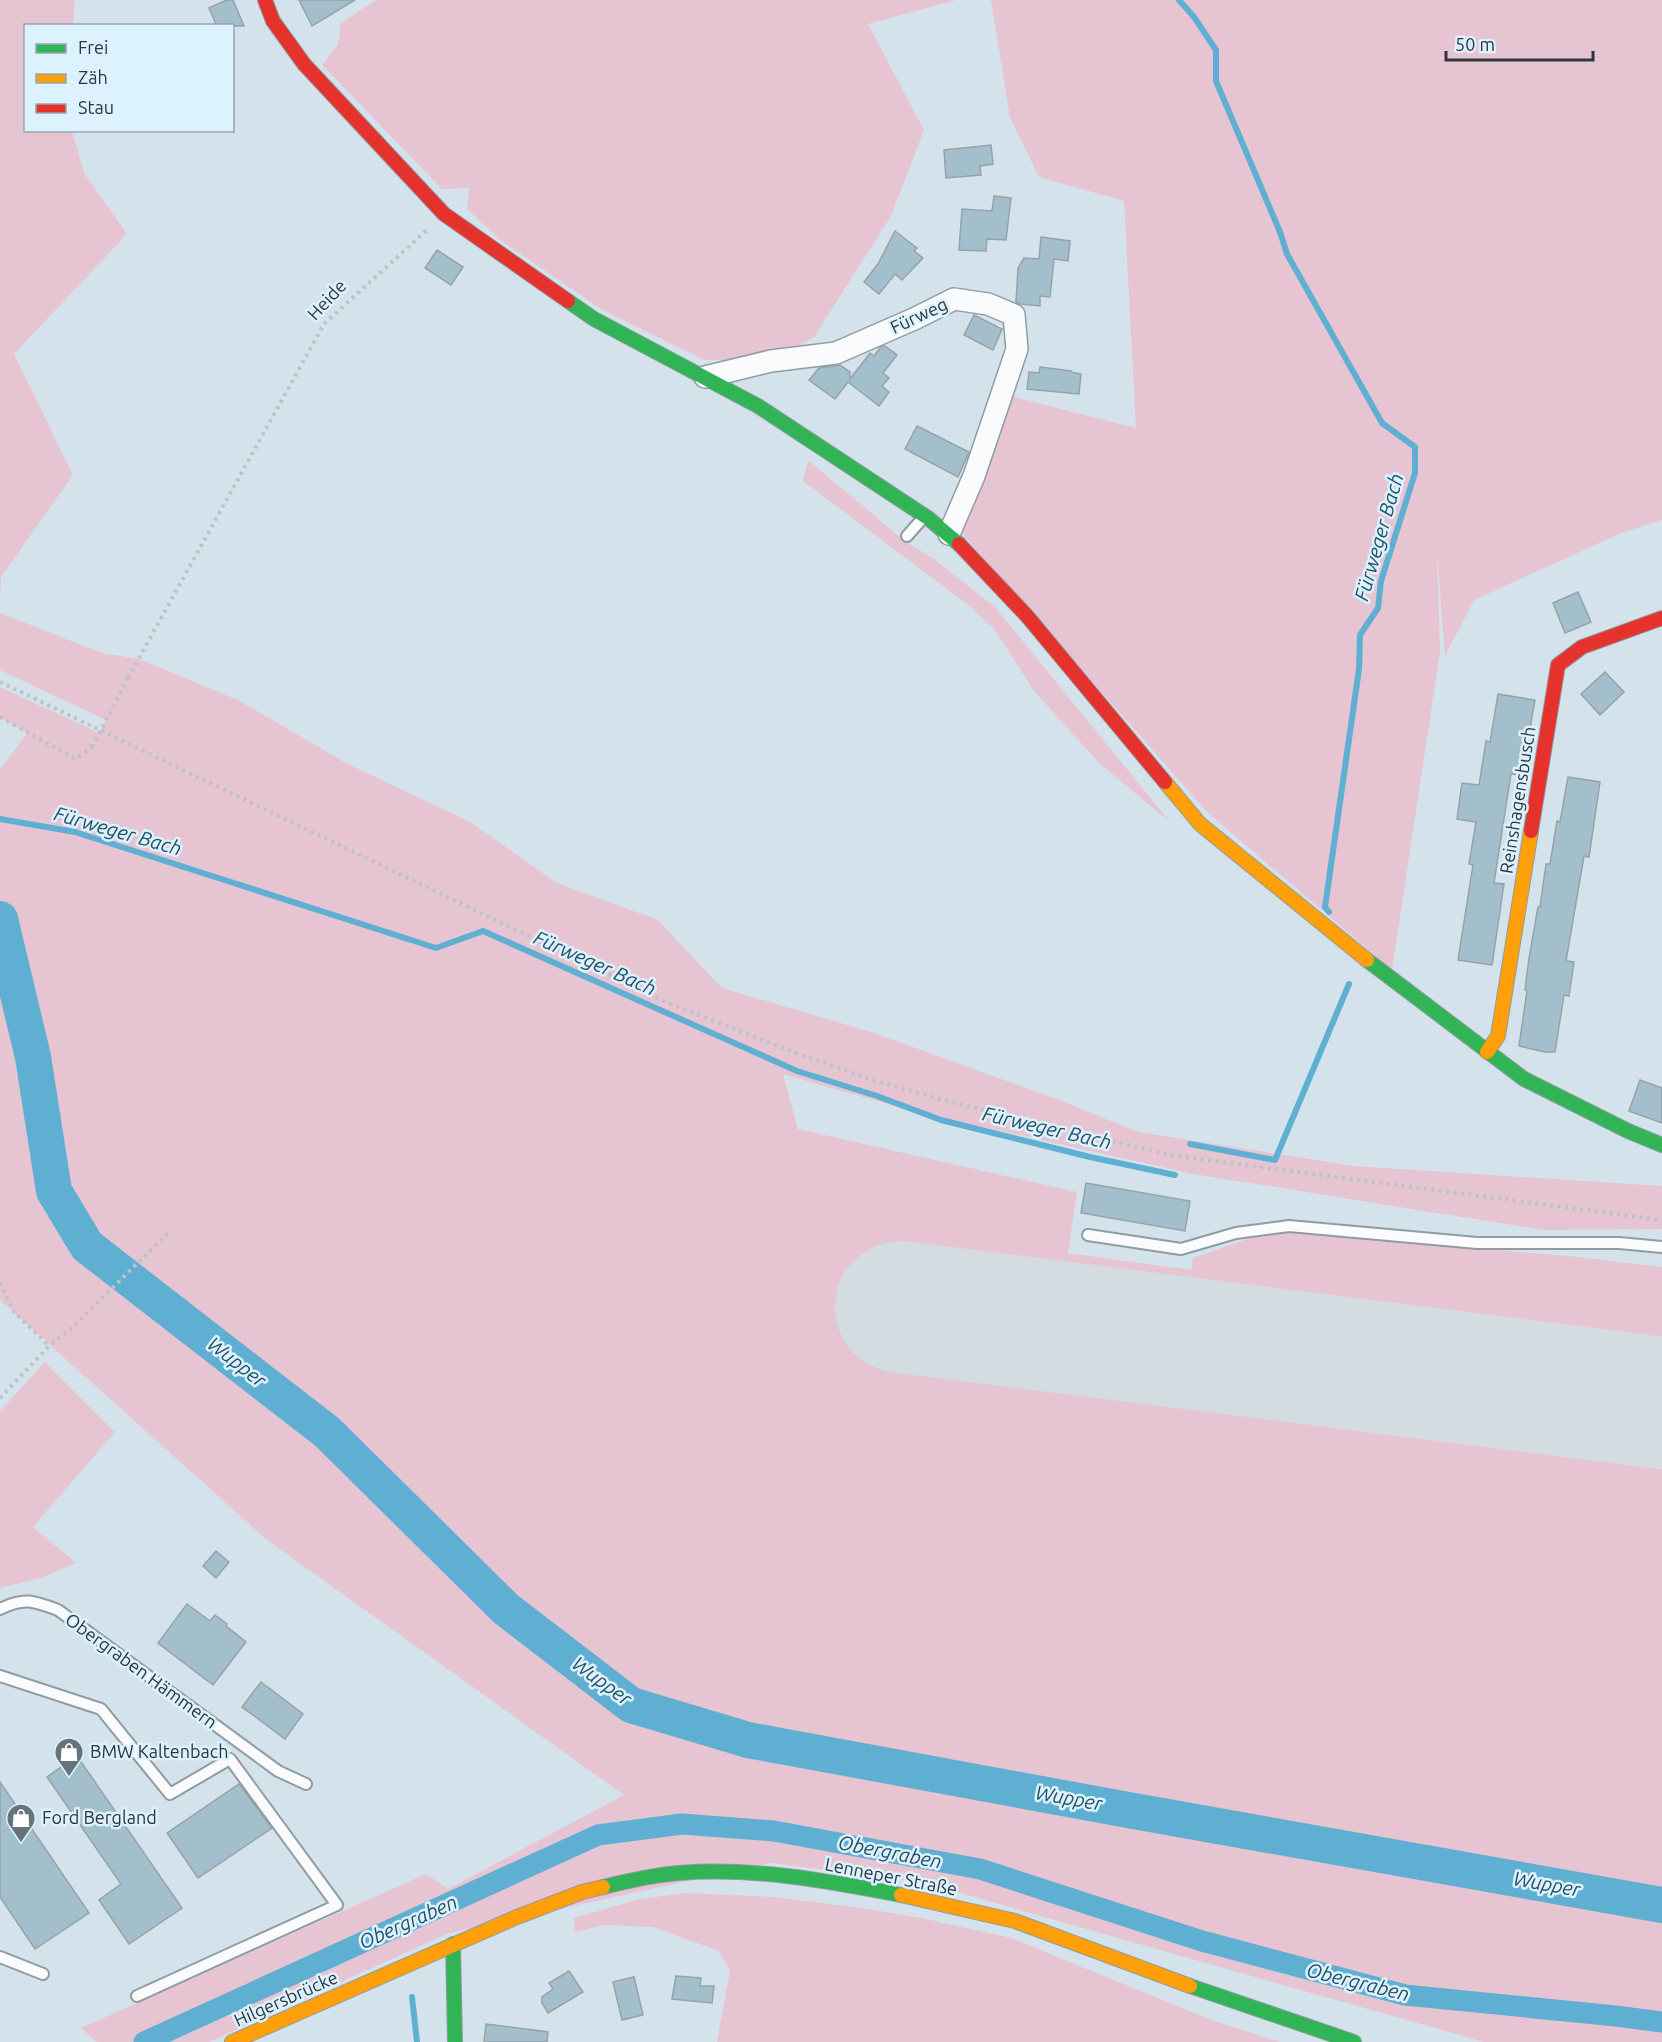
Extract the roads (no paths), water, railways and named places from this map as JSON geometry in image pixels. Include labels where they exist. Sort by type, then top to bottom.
[{"type":"street","points":[[265,0],[273,21],[304,64],[444,214],[594,319],[759,406],[949,534],[1027,616],[1200,824],[1391,980],[1524,1079],[1628,1131],[1662,1145]]},
{"type":"street","name":"Fürweg","points":[[705,377],[771,361],[836,353],[954,299],[988,304],[1014,315],[1017,349],[974,476],[949,534]]},
{"type":"street","name":"Reinshagensbusch","points":[[1487,1052],[1498,1036],[1558,665],[1582,647],[1662,618]]},
{"type":"street","name":"Lenneper Straße","points":[[582,1892],[678,1873],[729,1872],[757,1873],[824,1882],[921,1899],[1015,1921],[1235,2003],[1354,2042]]},
{"type":"street","name":"Hilgersbrücke","points":[[232,2042],[516,1917],[582,1892]]},
{"type":"street","points":[[453,1944],[454,2042]]},
{"type":"lane","points":[[907,536],[925,516]]},
{"type":"lane","points":[[1088,1235],[1181,1249],[1236,1233],[1289,1226],[1477,1243],[1619,1243],[1662,1247]]},
{"type":"lane","name":"Obergraben Hämmern","points":[[0,1609],[31,1600],[58,1610],[278,1771],[306,1784]]},
{"type":"lane","points":[[0,1676],[101,1709],[170,1794],[230,1759],[336,1905],[137,1996]]},
{"type":"lane","points":[[0,1957],[43,1974]]},
{"type":"waterway","name":"Fürweger Bach","points":[[1179,0],[1194,17],[1216,50],[1216,81],[1280,232],[1287,254],[1382,423],[1415,447],[1415,473],[1381,581],[1378,608],[1360,635],[1359,669],[1325,907],[1329,912]]},
{"type":"waterway","name":"Fürweger Bach","points":[[0,819],[75,832],[436,948],[483,931],[797,1071],[877,1096],[941,1120],[1090,1157],[1175,1175]]},
{"type":"waterway","name":"Wupper","points":[[0,919],[33,1057],[54,1191],[87,1246],[327,1432],[506,1609],[631,1705],[748,1740],[1662,1905]]},
{"type":"waterway","name":"Fürweger Bach","points":[[1190,1144],[1275,1160],[1349,984]]},
{"type":"waterway","name":"Obergraben","points":[[144,2042],[598,1835],[682,1824],[774,1831],[980,1869],[1202,1941],[1405,1995],[1662,2022]]},
{"type":"waterway","points":[[412,1997],[417,2042]]},
{"type":"place","name":"BMW Kaltenbach","points":[[69,1778]]},
{"type":"place","name":"Ford Bergland","points":[[21,1844]]}]
